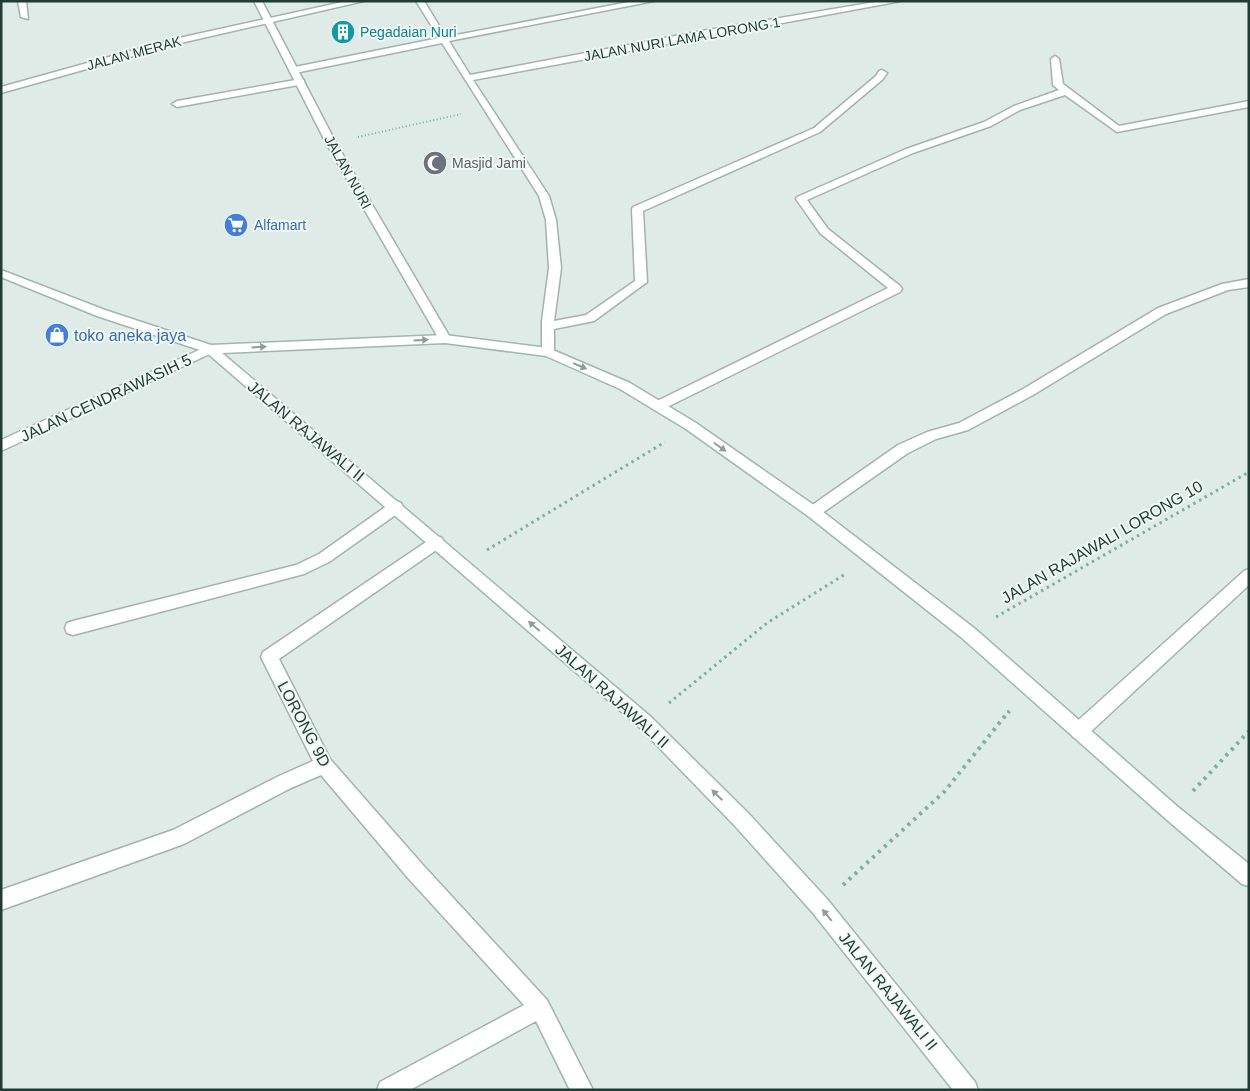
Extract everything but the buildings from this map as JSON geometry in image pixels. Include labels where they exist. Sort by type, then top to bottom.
[{"type":"street","points":[[22,1],[25,17]]},
{"type":"street","name":"JALAN NURI","points":[[258,1],[331,143],[445,339]]},
{"type":"street","name":"JALAN MERAK","points":[[1,90],[132,54],[268,20],[360,1]]},
{"type":"street","points":[[420,1],[486,108],[544,196],[551,220],[555,268],[548,326],[548,352]]},
{"type":"street","points":[[295,70],[650,1]]},
{"type":"street","name":"JALAN NURI LAMA LORONG 1","points":[[467,78],[696,35],[897,1]]},
{"type":"street","points":[[1055,59],[1058,85],[1117,129],[1249,104]]},
{"type":"street","points":[[548,326],[590,318],[641,282],[637,209],[817,130],[880,77],[882,73]]},
{"type":"street","points":[[177,104],[301,82]]},
{"type":"street","points":[[658,406],[896,289],[824,231],[801,198],[924,145],[1012,113],[1017,108],[1066,91]]},
{"type":"street","points":[[1,274],[100,313],[210,350],[445,339],[548,352],[624,386],[691,426],[813,512],[968,633],[1172,813],[1249,877]]},
{"type":"street","points":[[813,512],[903,449],[932,435],[963,427],[1028,392],[1162,311],[1226,288],[1249,282]]},
{"type":"street","name":"JALAN CENDRAWASIH 5","points":[[1,446],[57,422],[145,378],[210,350]]},
{"type":"street","name":"JALAN RAJAWALI II","points":[[210,350],[437,542],[645,722],[742,820],[820,906],[967,1090]]},
{"type":"street","points":[[73,628],[299,570],[324,558],[396,507]]},
{"type":"street","name":"LORONG 9D","points":[[437,542],[269,657],[324,765],[415,871],[540,1007],[582,1090]]},
{"type":"street","points":[[1079,731],[1249,575]]},
{"type":"street","points":[[1,900],[177,838],[285,782],[324,765]]},
{"type":"street","points":[[388,1090],[540,1007]]},
{"type":"path","points":[[331,143],[486,108]]},
{"type":"path","points":[[463,565],[691,426]]},
{"type":"path","name":"JALAN RAJAWALI LORONG 10","points":[[968,633],[1249,472]]},
{"type":"path","points":[[645,722],[767,623],[871,558]]},
{"type":"path","points":[[820,906],[945,791],[1029,687]]},
{"type":"path","points":[[1172,813],[1249,731]]},
{"type":"place","name":"Pegadaian Nuri","points":[[343,32]]},
{"type":"place","name":"Masjid Jami","points":[[435,163]]},
{"type":"place","name":"Alfamart","points":[[236,225]]},
{"type":"place","name":"toko aneka jaya","points":[[57,335]]}]
